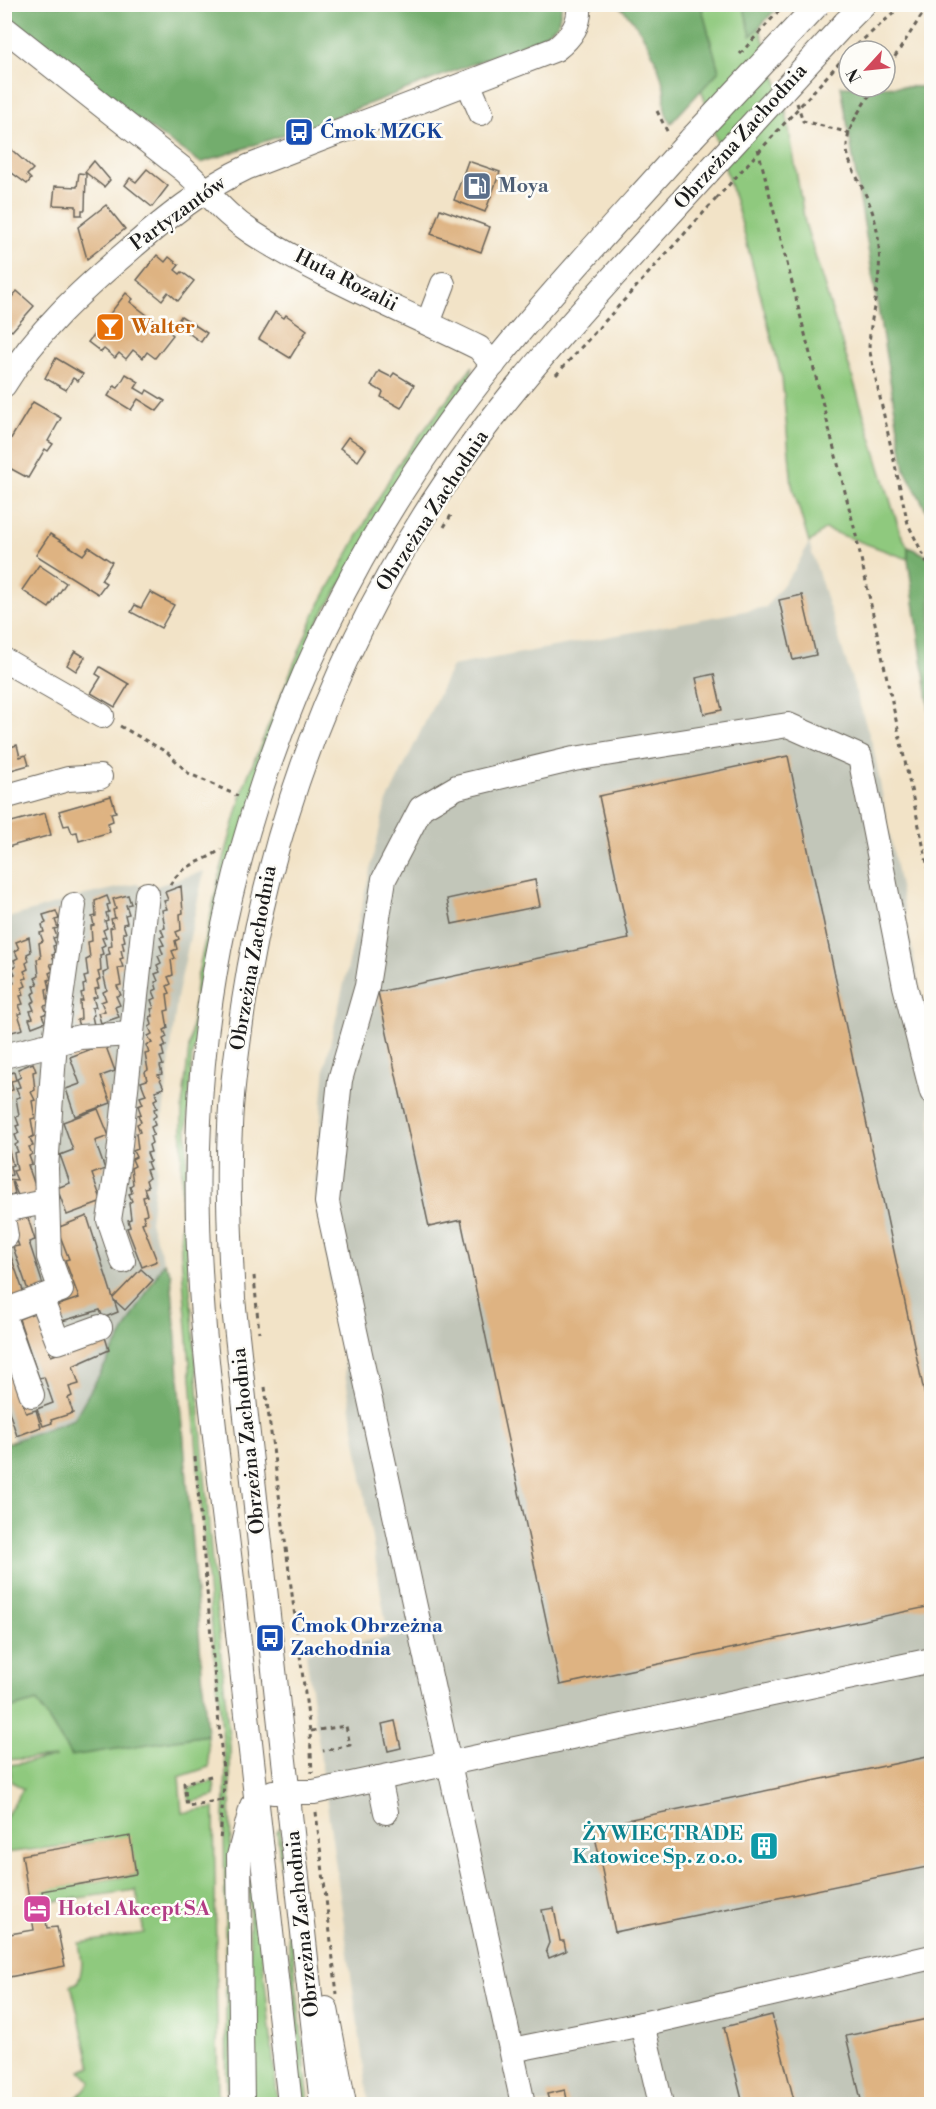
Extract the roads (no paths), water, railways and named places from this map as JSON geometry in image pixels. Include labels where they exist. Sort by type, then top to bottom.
[{"type":"street","name":"Partyzantów","points":[[4,385],[31,345],[68,304],[140,240],[204,190],[248,167],[556,48],[567,40],[575,29],[580,13],[579,4]]},
{"type":"street","name":"Obrzeżna Zachodnia","points":[[290,2104],[201,1303],[198,1122],[204,1055],[214,984],[245,841],[266,773],[314,654],[341,597],[412,475],[493,365],[692,138],[818,4]]},
{"type":"street","name":"Obrzeżna Zachodnia","points":[[322,2104],[241,1373],[230,1243],[230,1126],[236,1060],[257,923],[273,854],[306,756],[343,667],[384,585],[432,504],[476,440],[532,371],[708,172],[851,33],[864,4]]},
{"type":"street","name":"Huta Rozalii","points":[[4,28],[184,170],[211,200],[251,232],[479,348],[493,365]]},
{"type":"street","points":[[468,83],[481,113]]},
{"type":"street","points":[[428,323],[443,284]]},
{"type":"street","points":[[4,660],[102,716]]},
{"type":"street","points":[[523,2104],[327,1202],[340,1080],[367,986],[384,879],[421,808],[457,787],[574,759],[788,725],[860,757],[905,986],[932,1092]]},
{"type":"street","points":[[4,796],[68,779],[100,777]]},
{"type":"street","points":[[123,1262],[109,1220],[147,894]]},
{"type":"street","points":[[4,1311],[61,1290],[49,1257],[46,1168],[55,1041],[74,905]]},
{"type":"street","points":[[4,1056],[55,1041],[132,1034]]},
{"type":"street","points":[[4,1210],[46,1202]]},
{"type":"street","points":[[41,1298],[58,1342],[100,1327]]},
{"type":"street","points":[[4,1317],[32,1395]]},
{"type":"street","points":[[242,2104],[239,1857],[256,1792],[314,1792],[932,1660]]},
{"type":"street","points":[[379,1778],[386,1812]]},
{"type":"street","points":[[302,1923],[324,1997],[344,2104]]},
{"type":"street","points":[[512,2050],[642,2024],[932,1957]]},
{"type":"street","points":[[642,2024],[661,2104]]},
{"type":"place","name":"Ćmok MZGK","points":[[299,132]]},
{"type":"place","name":"Moya","points":[[477,186]]},
{"type":"place","name":"Walter","points":[[110,327]]},
{"type":"place","name":"Ćmok Obrzeżna Zachodnia","points":[[270,1638]]},
{"type":"place","name":"ŻYWIEC TRADE Katowice Sp. z o.o.","points":[[764,1846]]},
{"type":"place","name":"Hotel Akcept SA","points":[[37,1909]]}]
